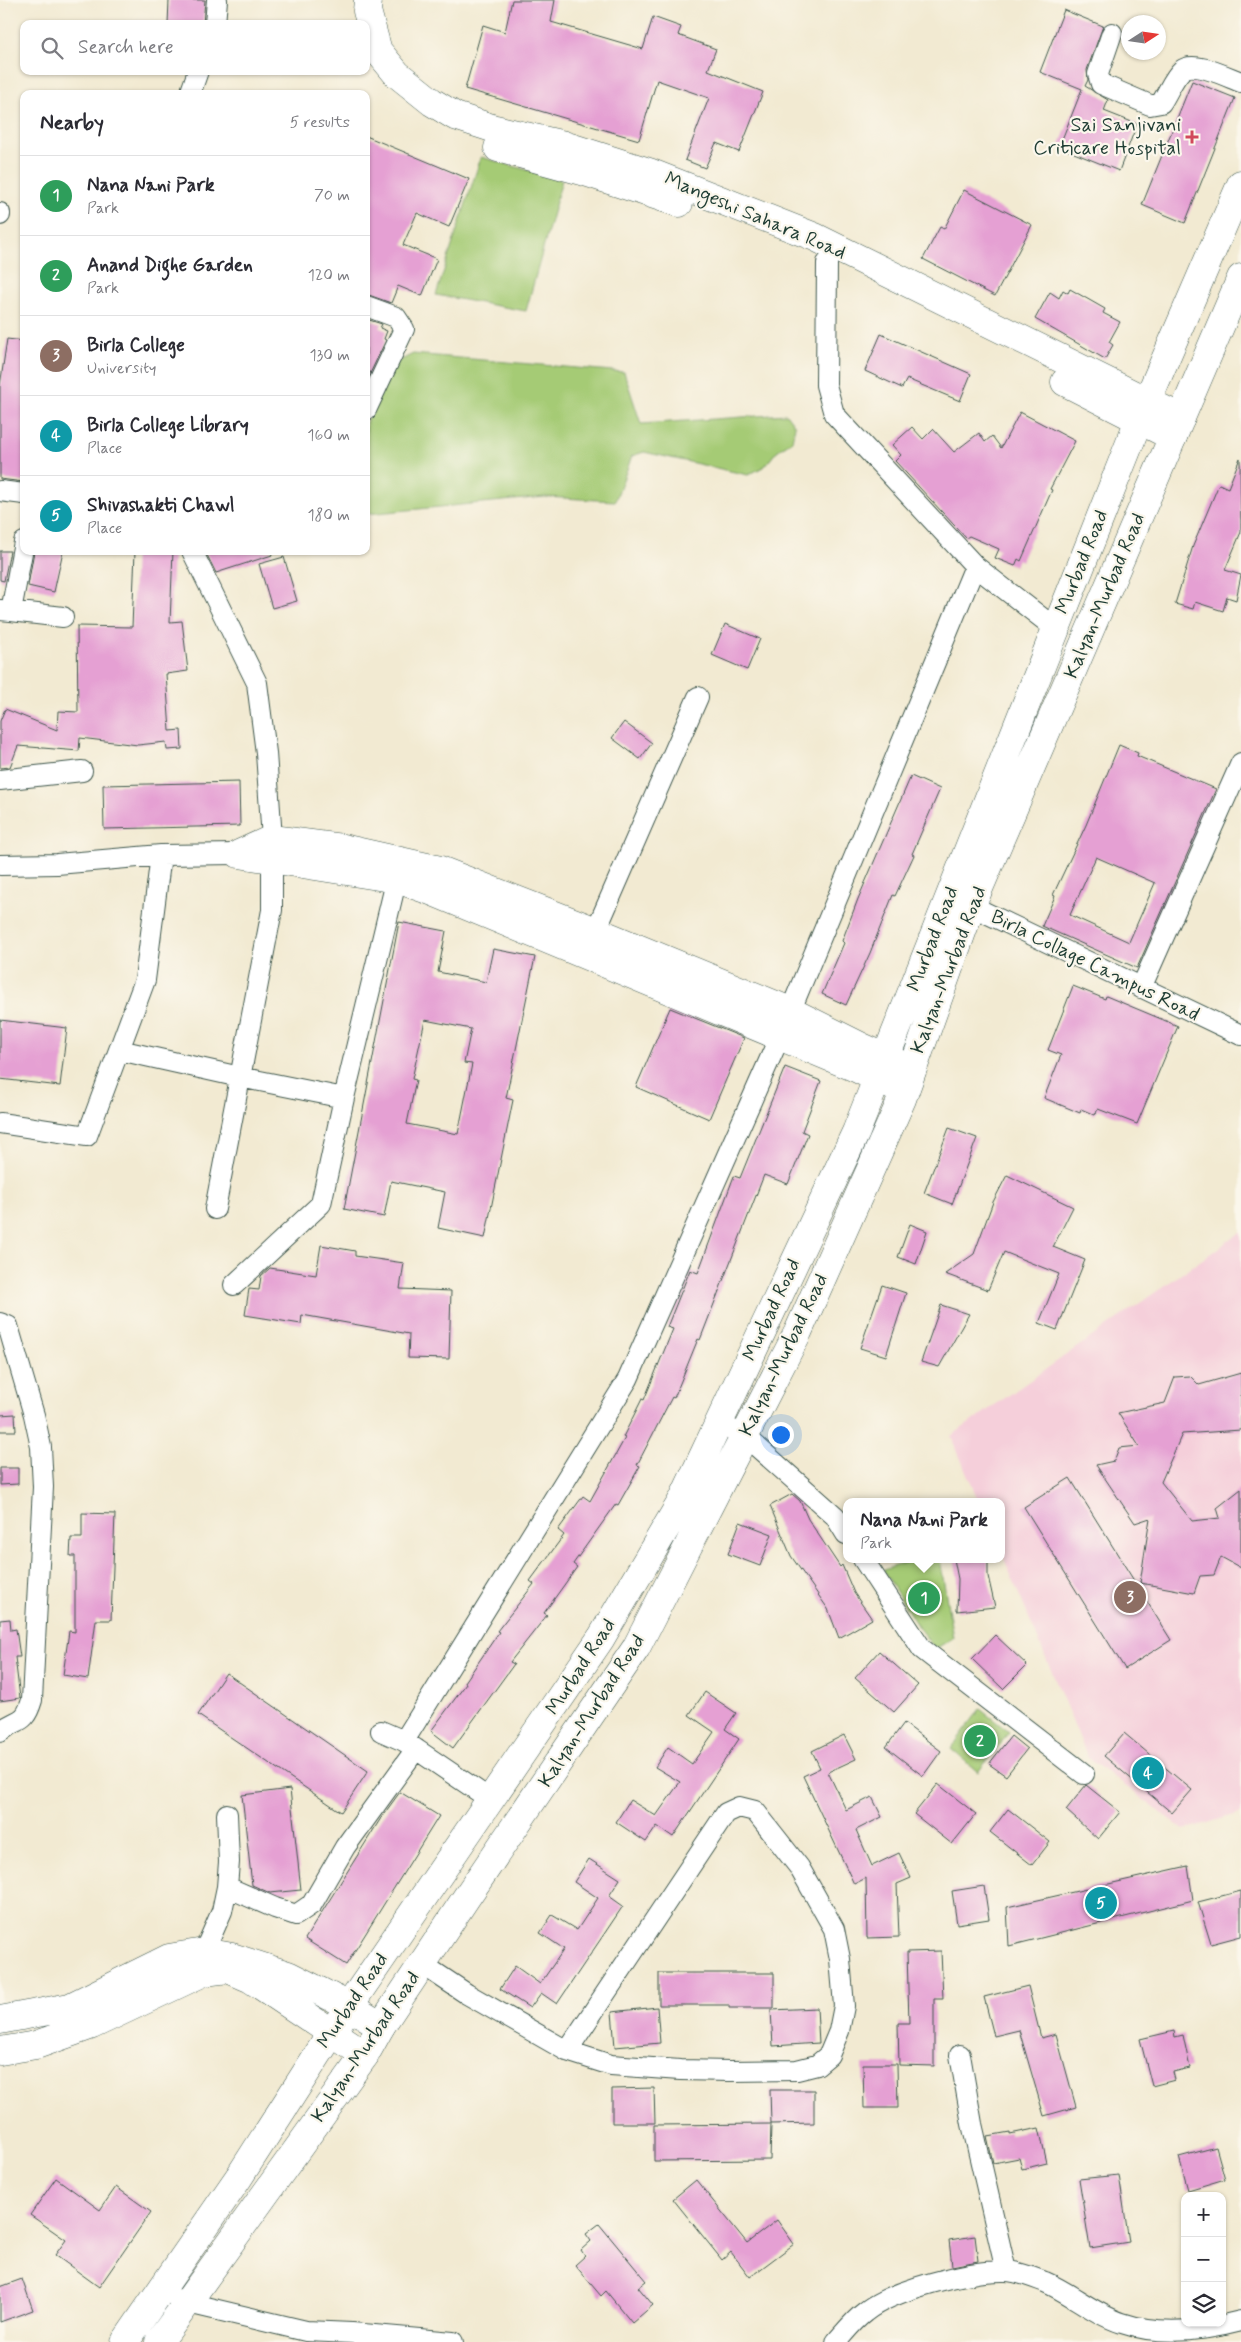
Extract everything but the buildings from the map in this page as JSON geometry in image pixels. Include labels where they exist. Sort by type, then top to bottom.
[{"type":"main road","points":[[353,0],[356,20]]},
{"type":"main road","name":"Mangeshi Sahara Road","points":[[368,0],[367,11],[369,20]]},
{"type":"main road","name":"Mangeshi Sahara Road","points":[[370,22],[378,51],[397,74],[432,102],[454,116],[495,129],[564,145],[650,172],[814,237],[1177,428]]},
{"type":"main road","name":"Mangeshi Sahara Road","points":[[370,62],[394,95],[436,127],[478,143],[582,171],[744,225],[784,241],[989,341],[1143,411]]},
{"type":"main road","name":"Murbad Road","points":[[125,2342],[239,2177],[349,2006],[602,1638],[683,1499],[856,1132],[882,1068],[961,901],[1056,629],[1143,411],[1241,184]]},
{"type":"main road","name":"Kalyan-Murbad Road","points":[[159,2342],[364,2055],[422,1964],[636,1648],[798,1332],[908,1080],[961,901],[1177,428],[1241,278]]},
{"type":"main road","points":[[239,854],[272,849],[399,870],[591,943],[790,1011],[882,1068],[908,1080]]},
{"type":"main road","points":[[591,943],[780,1036],[882,1068]]},
{"type":"main road","points":[[0,2051],[36,2045],[92,2025],[118,1998],[169,1958],[204,1952],[232,1957],[288,1975],[349,2006],[381,2026]]},
{"type":"main road","points":[[0,2020],[118,1998],[204,1972],[228,1969],[251,1979],[364,2055]]},
{"type":"street","points":[[215,20],[217,0]]},
{"type":"street","points":[[1112,33],[1098,79],[1101,84],[1150,105],[1161,103],[1175,78],[1190,66],[1200,67],[1241,82]]},
{"type":"street","points":[[191,90],[197,75]]},
{"type":"street","points":[[827,263],[826,385],[834,414],[975,566],[1056,629]]},
{"type":"street","points":[[370,307],[396,317],[404,329],[370,401]]},
{"type":"street","points":[[0,490],[20,493]]},
{"type":"street","points":[[21,555],[6,611],[63,617]]},
{"type":"street","points":[[194,555],[257,683],[266,753],[272,849],[272,910],[215,1209]]},
{"type":"street","points":[[228,1887],[275,1908],[296,1915],[312,1904],[345,1847],[410,1745],[628,1379],[780,1036],[975,566]]},
{"type":"street","points":[[591,943],[698,697]]},
{"type":"street","points":[[1141,988],[1241,763]]},
{"type":"street","points":[[0,780],[82,770]]},
{"type":"street","points":[[0,866],[58,864],[161,855],[239,854]]},
{"type":"street","points":[[0,1123],[87,1136],[146,980],[161,855]]},
{"type":"street","points":[[234,1285],[321,1204],[344,1098],[399,870]]},
{"type":"street","name":"Birla Collage Campus Road","points":[[961,901],[1241,1035]]},
{"type":"street","points":[[119,1050],[344,1098]]},
{"type":"street","points":[[0,1323],[8,1326],[13,1339],[34,1415],[41,1448],[43,1487],[32,1700],[29,1712],[22,1721],[0,1732]]},
{"type":"street","points":[[719,1422],[745,1436],[835,1516],[843,1529]]},
{"type":"street","points":[[866,1563],[922,1649],[1084,1774]]},
{"type":"street","points":[[381,1731],[410,1745],[491,1800]]},
{"type":"street","points":[[422,1964],[467,1994],[567,2051],[611,2065],[680,2070],[797,2070],[817,2065],[828,2055],[839,2031],[844,2006],[840,1959],[834,1929],[799,1867],[755,1811],[740,1807],[726,1813],[567,2051]]},
{"type":"street","points":[[204,1952],[222,1911],[228,1887],[227,1814]]},
{"type":"street","points":[[960,2055],[972,2124],[1006,2271]]},
{"type":"street","points":[[836,2342],[865,2312],[902,2291],[978,2273],[1006,2271],[1045,2282],[1121,2323],[1221,2335],[1241,2321]]},
{"type":"street","points":[[159,2291],[188,2303],[306,2331],[350,2337],[452,2342]]},
{"type":"shaded area","points":[[1241,1232],[1241,1813],[1184,1830],[1088,1758],[1005,1561],[1005,1498],[977,1498],[951,1436]]},
{"type":"green space","points":[[481,157],[562,180],[526,311],[436,295]]},
{"type":"green space","points":[[413,354],[624,372],[641,424],[786,414],[795,426],[792,441],[777,451],[765,466],[748,475],[644,452],[632,456],[615,501],[545,497],[370,514],[370,413],[393,364]]},
{"type":"green space","points":[[905,1563],[941,1563],[953,1638],[935,1649],[918,1627],[883,1570]]},
{"type":"green space","points":[[980,1709],[1009,1732],[978,1772],[951,1749]]},
{"type":"place","name":"Sai Sanjivani Criticare Hospital","points":[[1192,137]]},
{"type":"place","name":"Birla College","points":[[1130,1597]]},
{"type":"place","name":"Nana Nani Park","points":[[924,1598]]},
{"type":"place","name":"Anand Dighe Garden","points":[[980,1741]]},
{"type":"place","name":"Birla College Library","points":[[1148,1773]]},
{"type":"place","name":"Shivashakti Chawl","points":[[1101,1903]]}]
